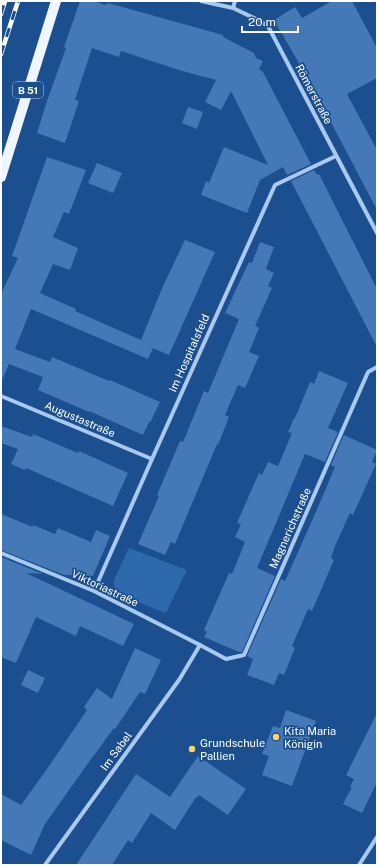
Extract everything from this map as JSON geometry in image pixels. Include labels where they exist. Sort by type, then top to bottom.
[{"type":"main road","name":"B 51","points":[[1,177],[56,1]]},
{"type":"street","name":"Römerstraße","points":[[202,1],[233,8],[268,26],[377,233]]},
{"type":"street","points":[[233,8],[235,1]]},
{"type":"street","name":"Im Hospitalsfeld","points":[[94,591],[275,185],[336,156]]},
{"type":"street","name":"Magnerichstraße","points":[[200,645],[226,660],[244,655],[368,372],[377,367]]},
{"type":"street","name":"Augustastraße","points":[[1,396],[152,459]]},
{"type":"street","name":"Viktoriastraße","points":[[1,553],[94,591],[200,645]]},
{"type":"street","name":"Im Sabel","points":[[45,865],[179,680],[200,645]]},
{"type":"street","points":[[359,865],[377,838]]},
{"type":"shaded area","points":[[129,548],[187,570],[166,613],[154,609],[118,591],[115,588],[114,580]]},
{"type":"building","points":[[80,1],[94,1],[105,5],[108,3],[223,35],[223,37],[254,53],[256,58],[263,61],[259,69],[263,72],[311,164],[287,175],[283,167],[260,180],[247,213],[201,195],[206,181],[209,183],[224,147],[268,165],[231,91],[221,110],[205,102],[216,80],[182,71],[121,51],[119,57],[92,48],[75,100],[79,101],[65,143],[37,133],[66,48],[64,47]]},
{"type":"building","points":[[332,1],[352,1],[377,48],[377,78],[347,94],[377,150],[377,210],[313,88],[314,89],[274,20],[295,7],[302,18]]},
{"type":"building","points":[[188,107],[203,112],[197,129],[182,123]]},
{"type":"building","points":[[47,157],[86,170],[69,214],[64,212],[53,237],[78,248],[70,270],[53,264],[40,293],[76,309],[75,311],[141,340],[163,286],[185,240],[215,252],[169,355],[153,348],[148,359],[31,309],[15,349],[50,362],[52,357],[160,402],[143,435],[38,390],[43,377],[9,364],[1,382],[1,294],[18,258],[12,256]]},
{"type":"building","points":[[97,163],[122,173],[113,193],[88,183]]},
{"type":"building","points":[[314,170],[317,175],[319,174],[377,289],[377,347],[291,181]]},
{"type":"building","points":[[260,242],[274,247],[266,269],[274,273],[268,286],[272,288],[255,326],[259,328],[249,352],[259,356],[245,388],[238,385],[225,415],[229,417],[218,445],[217,444],[175,544],[171,542],[165,555],[138,544],[159,496],[157,495],[180,441],[183,442],[204,391],[208,393],[239,319],[225,313],[249,262],[252,263]]},
{"type":"building","points":[[319,371],[348,383],[328,428],[338,432],[325,462],[305,454],[257,568],[275,576],[242,652],[239,652],[204,637],[207,632],[204,630],[229,573],[232,574],[245,542],[235,537],[241,524],[237,523],[243,509],[259,473],[262,475],[268,462],[278,466],[292,433],[288,432],[294,418],[310,382],[314,384]]},
{"type":"building","points":[[1,426],[32,437],[33,434],[78,453],[79,451],[128,473],[113,506],[26,468],[25,470],[11,464],[18,449],[1,443]]},
{"type":"building","points":[[344,435],[377,450],[372,462],[376,464],[353,515],[350,513],[335,546],[331,558],[334,560],[312,611],[308,609],[292,646],[295,648],[284,675],[279,673],[274,685],[247,675],[253,659],[247,656],[281,579],[285,581],[315,514],[335,467],[331,465]]},
{"type":"building","points":[[1,514],[55,534],[58,528],[91,542],[96,530],[110,536],[93,576],[64,575],[1,550]]},
{"type":"building","points":[[1,557],[43,574],[26,573],[134,624],[123,646],[80,626],[76,636],[36,617],[16,663],[1,657]]},
{"type":"building","points":[[135,648],[161,660],[145,694],[140,692],[115,729],[114,728],[86,766],[45,824],[31,855],[1,840],[1,794],[21,805],[87,710],[84,707],[97,688],[112,699]]},
{"type":"building","points":[[28,670],[45,678],[38,693],[21,685]]},
{"type":"building","points":[[286,710],[316,721],[292,786],[262,775],[269,756],[262,754],[273,726],[280,728]]},
{"type":"building","points":[[377,713],[377,782],[362,813],[343,804],[352,787],[350,787],[354,779],[346,775]]},
{"type":"building","points":[[198,756],[246,789],[228,815],[199,795],[197,798],[196,797],[175,830],[151,813],[132,843],[128,840],[112,865],[76,865],[136,774],[170,797]]},
{"type":"railway","points":[[1,14],[5,1]]},
{"type":"railway","points":[[1,54],[18,1]]},
{"type":"place","name":"Kita Maria Königin","points":[[276,737]]},
{"type":"place","name":"Grundschule Pallien","points":[[192,749]]}]
